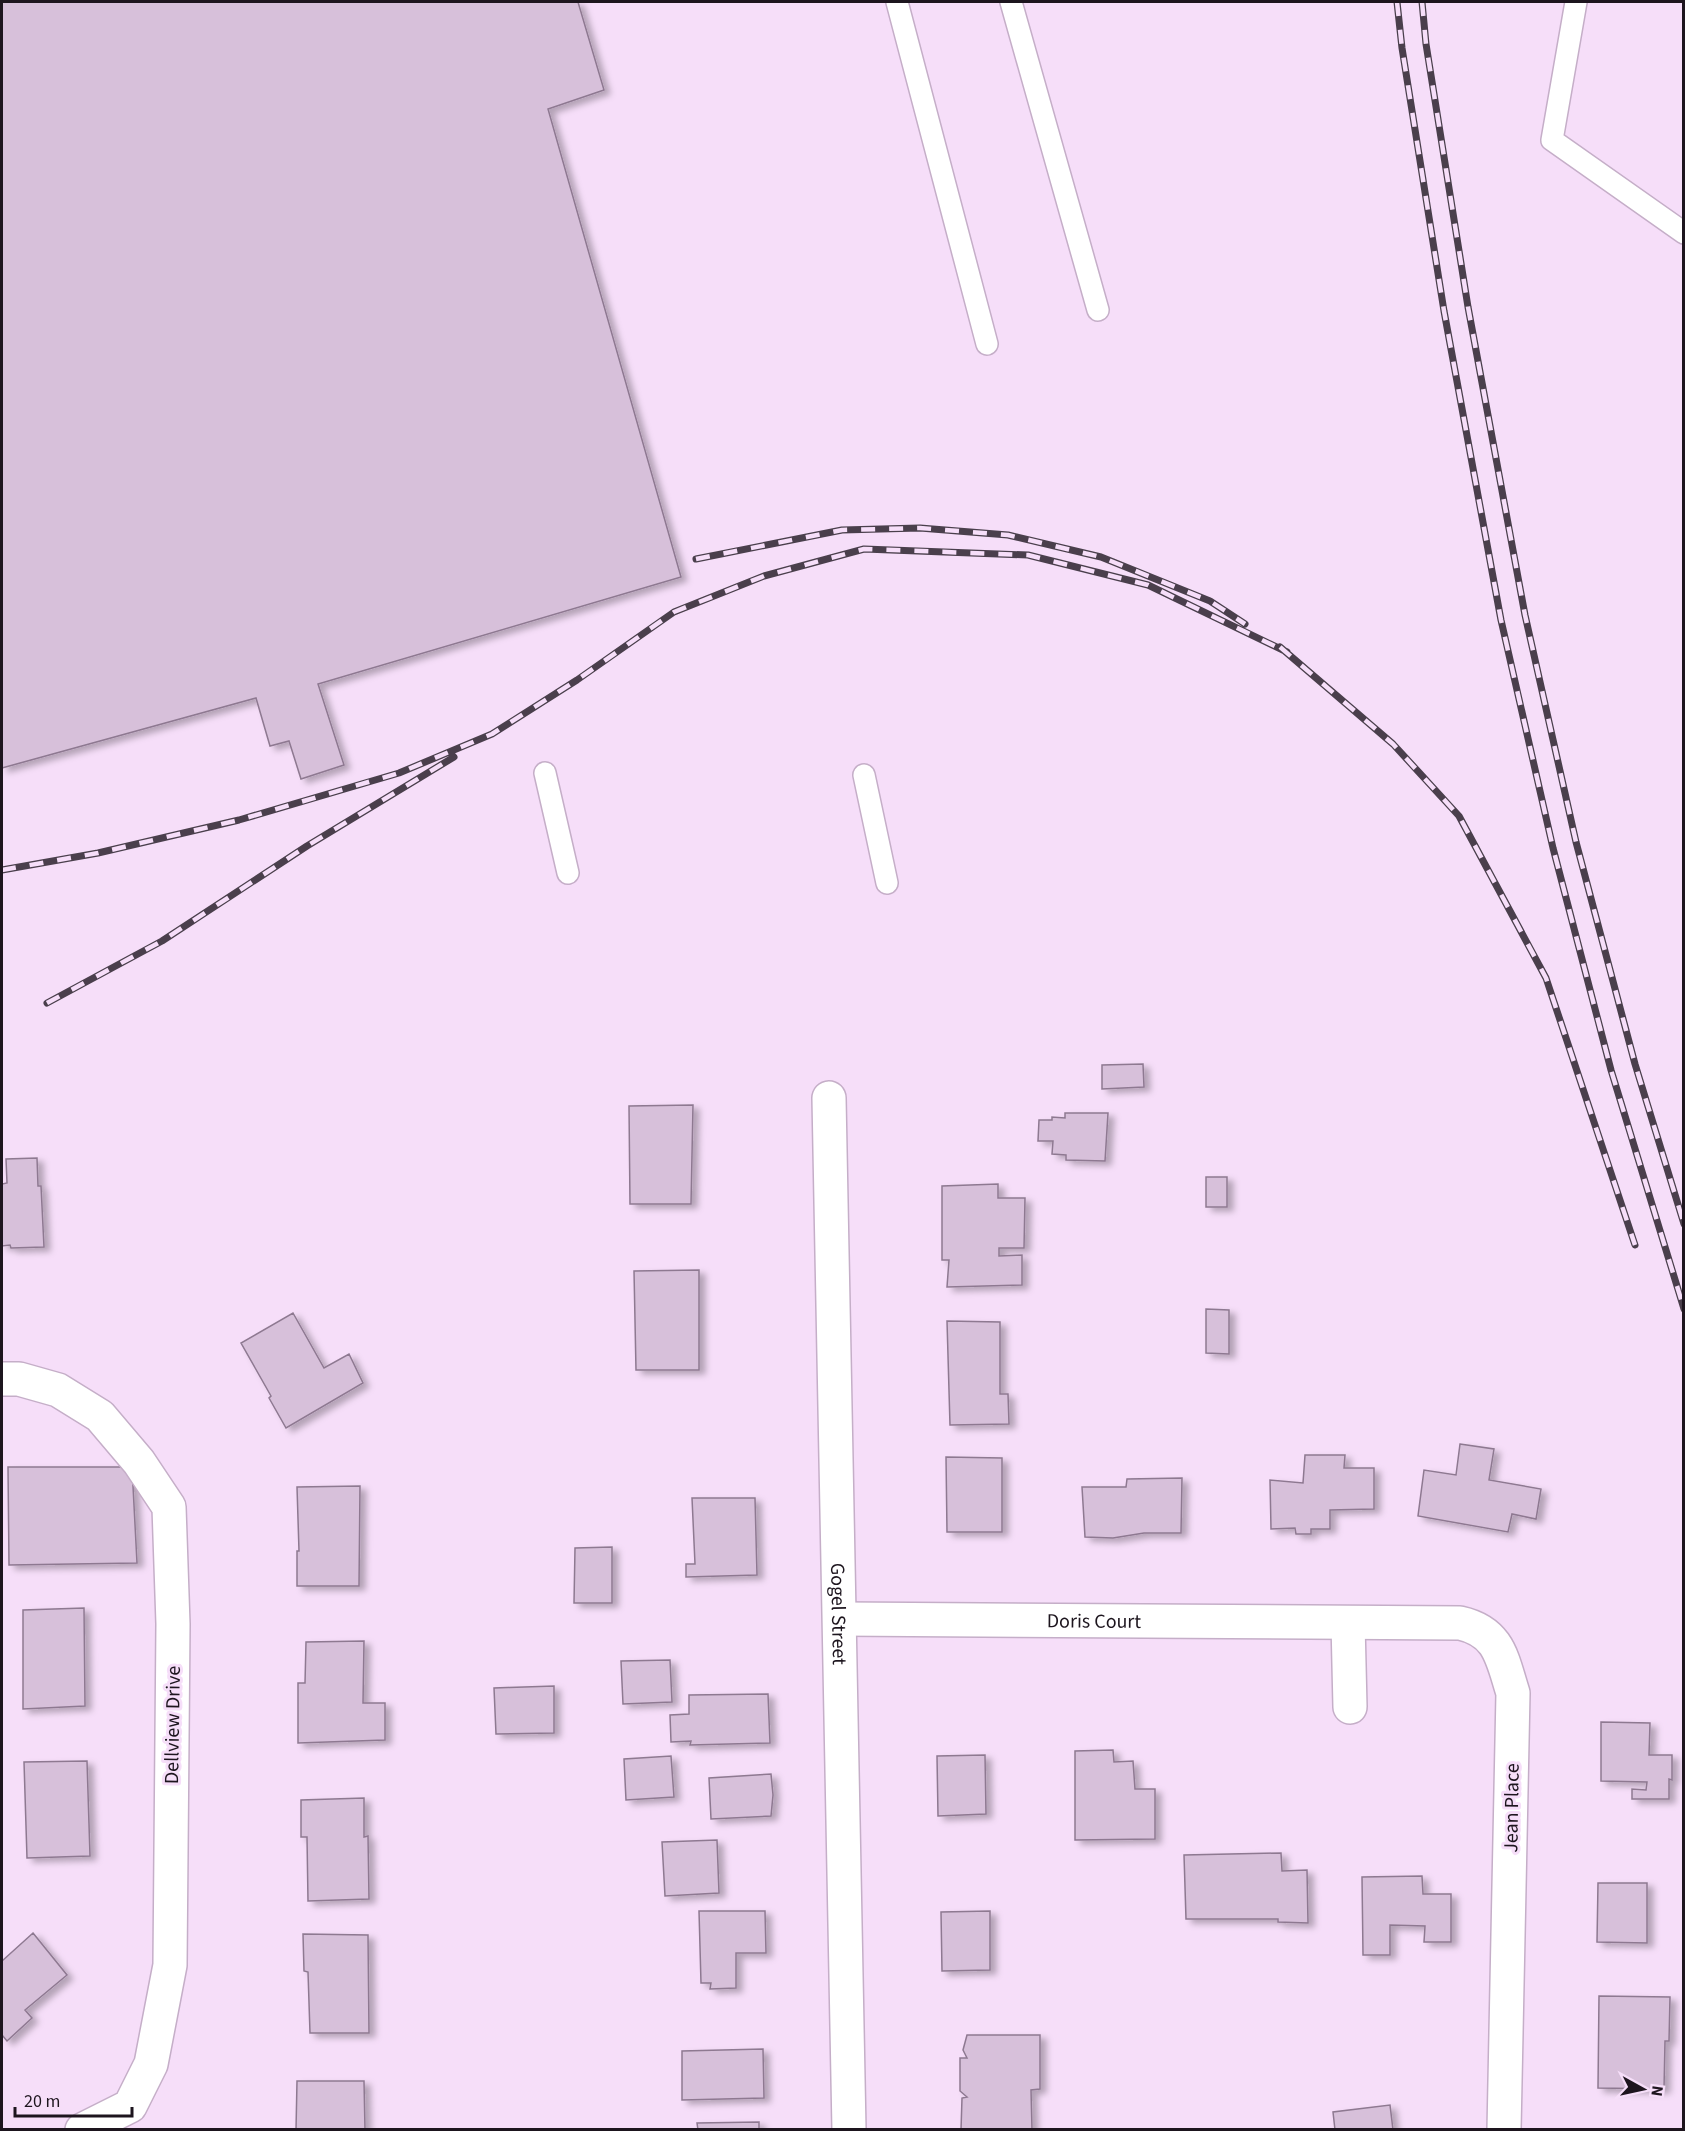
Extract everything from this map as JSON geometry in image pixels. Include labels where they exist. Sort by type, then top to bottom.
[{"type":"street","name":"Gogel Street","points":[[829,1098],[849,2130]]},
{"type":"street","name":"Dellview Drive","points":[[2,1379],[19,1379],[58,1390],[100,1416],[139,1462],[169,1507],[173,1624],[170,1965],[151,2064],[129,2106],[82,2130]]},
{"type":"street","name":"Doris Court","points":[[840,1619],[1348,1623]]},
{"type":"street","points":[[1348,1623],[1350,1707]]},
{"type":"street","name":"Jean Place","points":[[1348,1623],[1460,1623],[1477,1627],[1489,1636],[1503,1659],[1512,1693],[1513,1710],[1504,2130]]},
{"type":"lane","points":[[897,2],[987,344]]},
{"type":"lane","points":[[1011,2],[1098,310]]},
{"type":"lane","points":[[1576,2],[1552,140],[1683,233]]},
{"type":"lane","points":[[545,773],[568,873]]},
{"type":"lane","points":[[864,775],[887,883]]},
{"type":"building","points":[[2,2],[578,2],[604,90],[548,109],[681,577],[318,684],[344,765],[301,779],[289,741],[270,746],[256,698],[2,768]]},
{"type":"building","points":[[1143,1064],[1144,1087],[1102,1089],[1102,1065]]},
{"type":"building","points":[[693,1105],[691,1204],[630,1204],[629,1106]]},
{"type":"building","points":[[1065,1113],[1108,1113],[1105,1161],[1066,1160],[1066,1155],[1052,1154],[1053,1141],[1038,1141],[1039,1120],[1052,1120],[1052,1117],[1065,1118]]},
{"type":"building","points":[[37,1158],[44,1247],[2,1246],[2,1184],[7,1183],[6,1159]]},
{"type":"building","points":[[1206,1177],[1227,1177],[1227,1207],[1206,1207]]},
{"type":"building","points":[[998,1184],[998,1198],[1025,1198],[1024,1248],[999,1248],[999,1256],[1022,1255],[1022,1285],[947,1287],[949,1260],[942,1260],[942,1186]]},
{"type":"building","points":[[699,1270],[699,1370],[636,1370],[634,1271]]},
{"type":"building","points":[[1206,1309],[1229,1310],[1229,1354],[1206,1353]]},
{"type":"building","points":[[293,1313],[324,1368],[349,1354],[363,1383],[286,1428],[241,1343]]},
{"type":"building","points":[[947,1321],[1000,1322],[1000,1394],[1008,1394],[1009,1424],[950,1425]]},
{"type":"building","points":[[1460,1444],[1494,1449],[1489,1480],[1541,1489],[1536,1519],[1512,1514],[1508,1532],[1418,1516],[1424,1470],[1456,1475]]},
{"type":"building","points":[[1305,1455],[1345,1455],[1344,1468],[1374,1468],[1374,1509],[1330,1510],[1330,1529],[1311,1529],[1311,1534],[1296,1534],[1295,1528],[1271,1529],[1270,1480],[1303,1483]]},
{"type":"building","points":[[946,1457],[1002,1458],[1002,1532],[947,1532]]},
{"type":"building","points":[[8,1467],[132,1467],[137,1563],[9,1565]]},
{"type":"building","points":[[1182,1478],[1181,1533],[1144,1533],[1113,1538],[1085,1537],[1082,1487],[1126,1487],[1127,1479]]},
{"type":"building","points":[[360,1486],[359,1586],[297,1586],[297,1551],[299,1551],[297,1487]]},
{"type":"building","points":[[692,1498],[755,1498],[757,1575],[686,1577],[686,1564],[695,1564]]},
{"type":"building","points":[[612,1547],[612,1603],[574,1603],[575,1548]]},
{"type":"building","points":[[84,1608],[85,1706],[23,1709],[23,1610]]},
{"type":"building","points":[[364,1641],[363,1703],[385,1703],[385,1740],[298,1743],[298,1683],[305,1683],[306,1642]]},
{"type":"building","points":[[670,1660],[672,1702],[623,1704],[621,1661]]},
{"type":"building","points":[[554,1686],[554,1733],[496,1734],[494,1688]]},
{"type":"building","points":[[768,1694],[770,1743],[690,1745],[691,1741],[671,1742],[670,1715],[689,1714],[689,1695]]},
{"type":"building","points":[[1601,1722],[1650,1723],[1649,1755],[1672,1755],[1669,1799],[1632,1799],[1632,1789],[1646,1790],[1647,1782],[1601,1781]]},
{"type":"building","points":[[1113,1750],[1114,1762],[1133,1761],[1135,1789],[1155,1789],[1155,1839],[1075,1840],[1075,1751]]},
{"type":"building","points":[[985,1755],[986,1814],[938,1816],[937,1756]]},
{"type":"building","points":[[671,1756],[674,1797],[626,1800],[624,1759]]},
{"type":"building","points":[[87,1761],[90,1856],[27,1858],[24,1762]]},
{"type":"building","points":[[771,1774],[773,1795],[771,1816],[711,1819],[709,1778]]},
{"type":"building","points":[[364,1798],[364,1837],[368,1836],[369,1899],[308,1901],[307,1837],[301,1837],[301,1800]]},
{"type":"building","points":[[717,1840],[719,1893],[665,1896],[662,1842]]},
{"type":"building","points":[[1281,1853],[1282,1871],[1307,1870],[1308,1923],[1278,1922],[1278,1919],[1186,1919],[1184,1855]]},
{"type":"building","points":[[1422,1876],[1423,1894],[1451,1894],[1451,1942],[1424,1942],[1425,1926],[1390,1925],[1390,1955],[1363,1955],[1362,1877]]},
{"type":"building","points":[[1598,1883],[1647,1883],[1647,1943],[1597,1942]]},
{"type":"building","points":[[699,1911],[765,1911],[766,1953],[736,1953],[736,1988],[710,1989],[711,1983],[701,1983]]},
{"type":"building","points":[[990,1911],[990,1970],[942,1971],[941,1912]]},
{"type":"building","points":[[33,1933],[67,1975],[25,2010],[32,2018],[7,2041],[2,2035],[2,1961]]},
{"type":"building","points":[[303,1934],[368,1935],[369,2033],[310,2033],[308,1972],[304,1971]]},
{"type":"building","points":[[1599,1996],[1670,1997],[1669,2041],[1665,2041],[1664,2089],[1598,2088]]},
{"type":"building","points":[[967,2035],[1040,2035],[1040,2089],[1031,2090],[1032,2130],[961,2130],[962,2098],[967,2097],[960,2091],[960,2058],[967,2058],[963,2050]]},
{"type":"building","points":[[763,2049],[764,2098],[682,2100],[682,2051]]},
{"type":"building","points":[[297,2081],[364,2081],[365,2130],[296,2130]]},
{"type":"building","points":[[1390,2105],[1393,2130],[1335,2130],[1333,2112]]},
{"type":"building","points":[[759,2122],[759,2130],[698,2130],[697,2123]]},
{"type":"railway","points":[[1397,2],[1402,48],[1444,311],[1501,620],[1553,848],[1611,1070],[1684,1309]]},
{"type":"railway","points":[[1422,2],[1426,44],[1468,307],[1525,615],[1576,842],[1635,1064],[1684,1224]]},
{"type":"railway","points":[[696,559],[842,530],[920,528],[1008,535],[1101,557],[1210,601],[1245,624]]},
{"type":"railway","points":[[2,870],[98,853],[239,820],[399,773],[492,734],[577,680],[674,612],[764,576],[864,549],[1028,555],[1148,585],[1287,652]]},
{"type":"railway","points":[[1280,647],[1393,744],[1459,816],[1546,978],[1635,1245]]},
{"type":"railway","points":[[47,1003],[162,941],[307,846],[454,757]]}]
